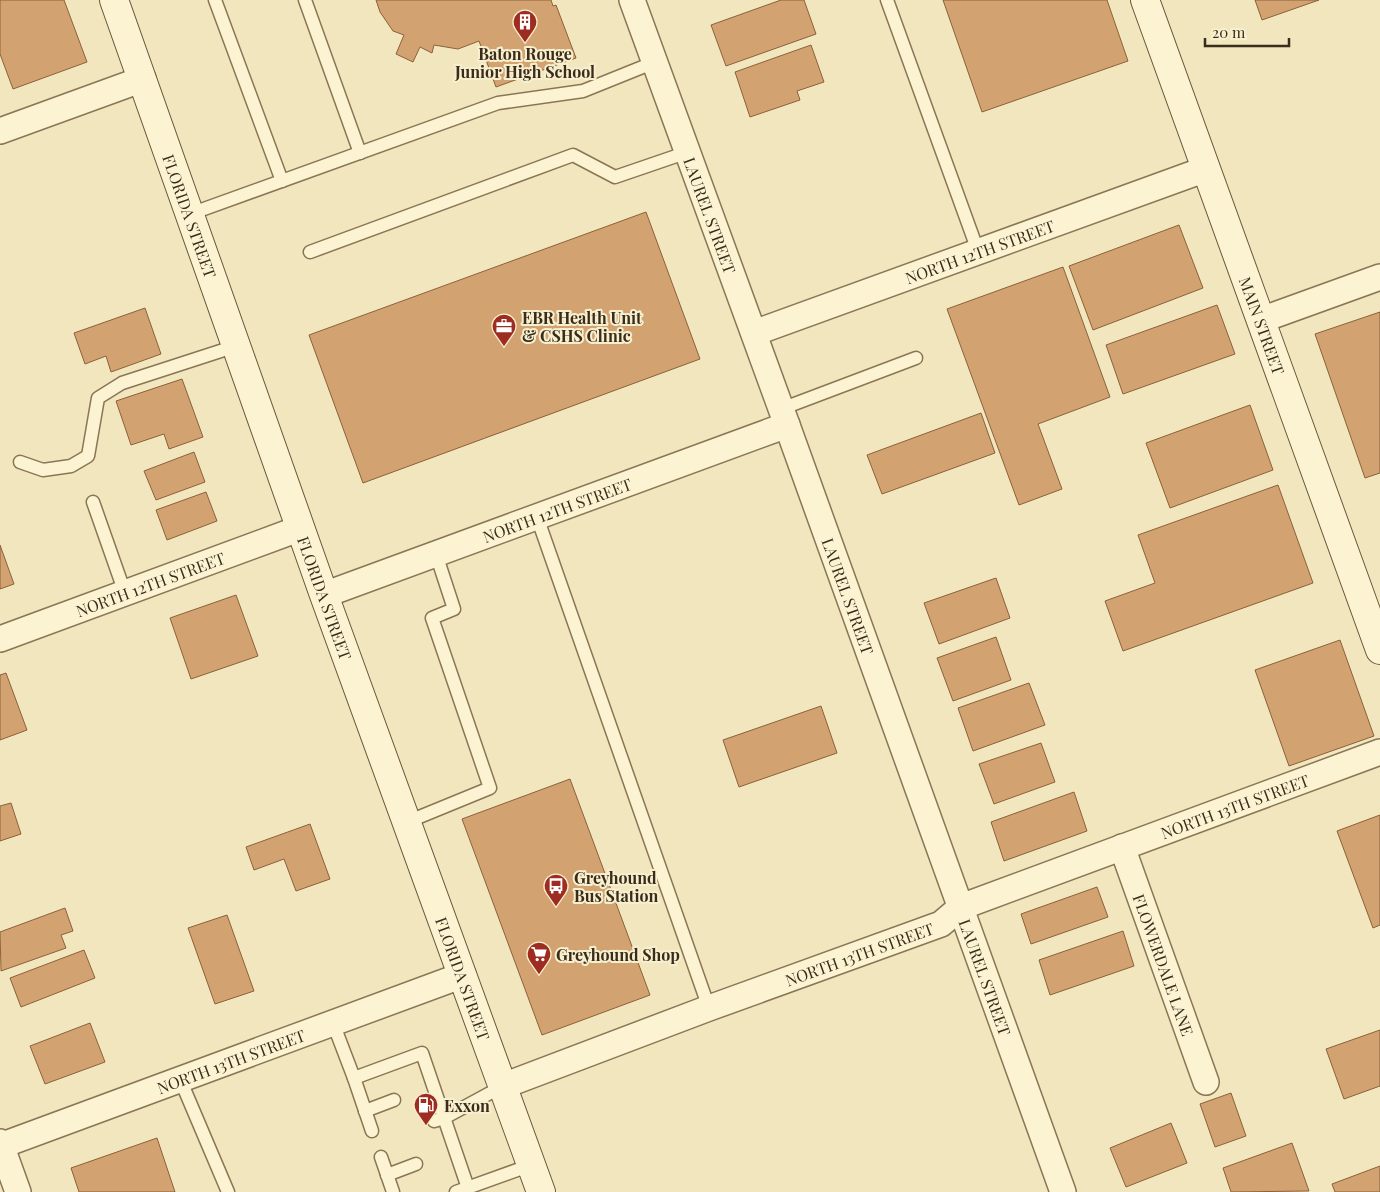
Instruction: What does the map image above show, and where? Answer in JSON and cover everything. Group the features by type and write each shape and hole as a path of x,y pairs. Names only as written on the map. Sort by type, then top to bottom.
{"main road":[{"name":"FLORIDA STREET","path":"114,0 324,595 541,1192"},
{"name":"MAIN STREET","path":"1145,0 1380,650"}],"street":[{"name":"LAUREL STREET","path":"632,0 1063,1192"},
{"path":"0,131 143,79"},
{"name":"NORTH 12TH STREET","path":"754,333 1206,169"},
{"path":"1260,320 1380,276"},
{"name":"NORTH 12TH STREET","path":"324,595 537,517 784,417"},
{"name":"NORTH 12TH STREET","path":"0,639 301,528"},
{"name":"NORTH 13TH STREET","path":"502,1086 708,1008 941,924 961,908 1380,752"},
{"name":"FLOWERDALE LANE","path":"1122,847 1206,1082"},
{"name":"NORTH 13TH STREET","path":"0,1145 463,975"},
{"path":"0,1145 18,1192"}],"lane":[{"path":"215,0 282,181"},
{"path":"305,0 360,153"},
{"path":"887,0 978,252"},
{"path":"190,214 498,103 583,91 655,62"},
{"path":"310,252 572,155 615,177 688,152"},
{"path":"20,462 43,470 71,466 88,456 98,398 122,382 236,346"},
{"path":"784,417 916,358"},
{"path":"92,502 125,593"},
{"path":"537,517 708,1008"},
{"path":"407,822 490,788 432,618 454,609 436,554"},
{"path":"333,1023 372,1131"},
{"path":"354,1078 422,1054 429,1088 450,1152 468,1188"},
{"path":"180,1079 228,1192"},
{"path":"439,1119 502,1086"},
{"path":"365,1111 394,1100"},
{"path":"380,1157 393,1192"},
{"path":"387,1175 416,1164"},
{"path":"456,1192 531,1165"}],"building":[{"path":"0,0 64,0 87,62 13,89 0,54"},
{"name":"Baton Rouge Junior High School","path":"376,0 551,0 553,6 556,5 576,58 496,87 479,41 458,49 434,45 432,53 420,47 413,62 396,54 404,35 393,31 380,12"},
{"path":"781,0 804,0 816,34 726,66 711,25"},
{"path":"943,0 1107,0 1128,61 982,112"},
{"path":"1255,0 1319,0 1262,20"},
{"path":"811,45 824,82 797,91 800,100 750,117 735,72"},
{"name":"EBR Health Unit & CSHS Clinic","path":"646,212 700,359 363,483 309,335"},
{"path":"1179,225 1203,288 1093,330 1069,266"},
{"path":"1063,267 1110,397 1038,424 1062,489 1019,505 947,309"},
{"path":"1217,305 1235,354 1123,394 1106,345"},
{"path":"145,308 161,354 111,372 106,356 85,364 74,333"},
{"path":"1380,312 1380,473 1365,478 1315,334"},
{"path":"182,379 203,437 169,449 164,434 131,445 116,401"},
{"path":"1250,405 1273,470 1170,508 1146,443"},
{"path":"981,413 995,453 882,494 867,455"},
{"path":"194,452 205,482 156,500 144,471"},
{"path":"1278,485 1313,583 1123,651 1105,601 1155,583 1138,535"},
{"path":"206,492 217,521 167,540 156,510"},
{"path":"0,545 14,584 0,589"},
{"path":"996,578 1010,618 939,644 924,603"},
{"path":"236,595 258,656 191,679 170,618"},
{"path":"996,637 1011,680 953,701 937,658"},
{"path":"1340,640 1374,736 1289,766 1255,670"},
{"path":"6,673 27,730 0,740 0,675"},
{"path":"1029,683 1045,725 973,751 958,708"},
{"path":"821,706 837,753 739,787 723,740"},
{"path":"1041,743 1055,782 994,804 979,764"},
{"name":"Greyhound Bus Station","path":"570,779 650,995 542,1035 462,819"},
{"path":"1074,792 1087,831 1004,861 991,822"},
{"path":"11,803 21,834 0,841 0,806"},
{"path":"1380,815 1380,925 1373,928 1337,831"},
{"path":"310,824 330,879 296,891 284,859 254,870 246,847"},
{"path":"1097,887 1108,917 1031,944 1021,914"},
{"path":"65,908 73,931 61,935 66,948 1,971 0,932"},
{"path":"227,915 254,991 215,1004 188,928"},
{"path":"1123,931 1134,966 1050,995 1039,960"},
{"path":"84,950 95,978 21,1007 10,978"},
{"path":"90,1023 105,1062 45,1084 30,1046"},
{"path":"1380,1030 1380,1086 1344,1099 1326,1049"},
{"path":"1231,1093 1246,1136 1215,1147 1200,1104"},
{"path":"1171,1123 1187,1163 1126,1187 1110,1148"},
{"path":"157,1138 175,1192 79,1192 71,1168"},
{"path":"1292,1143 1309,1191 1231,1192 1223,1168"},
{"path":"1380,1166 1380,1192 1335,1192 1332,1184"}],"place":[{"name":"Baton Rouge Junior High School","path":"525,43"},
{"name":"EBR Health Unit & CSHS Clinic","path":"504,347"},
{"name":"Greyhound Bus Station","path":"556,907"},
{"name":"Greyhound Shop","path":"539,975"},
{"name":"Exxon","path":"426,1126"}]}
